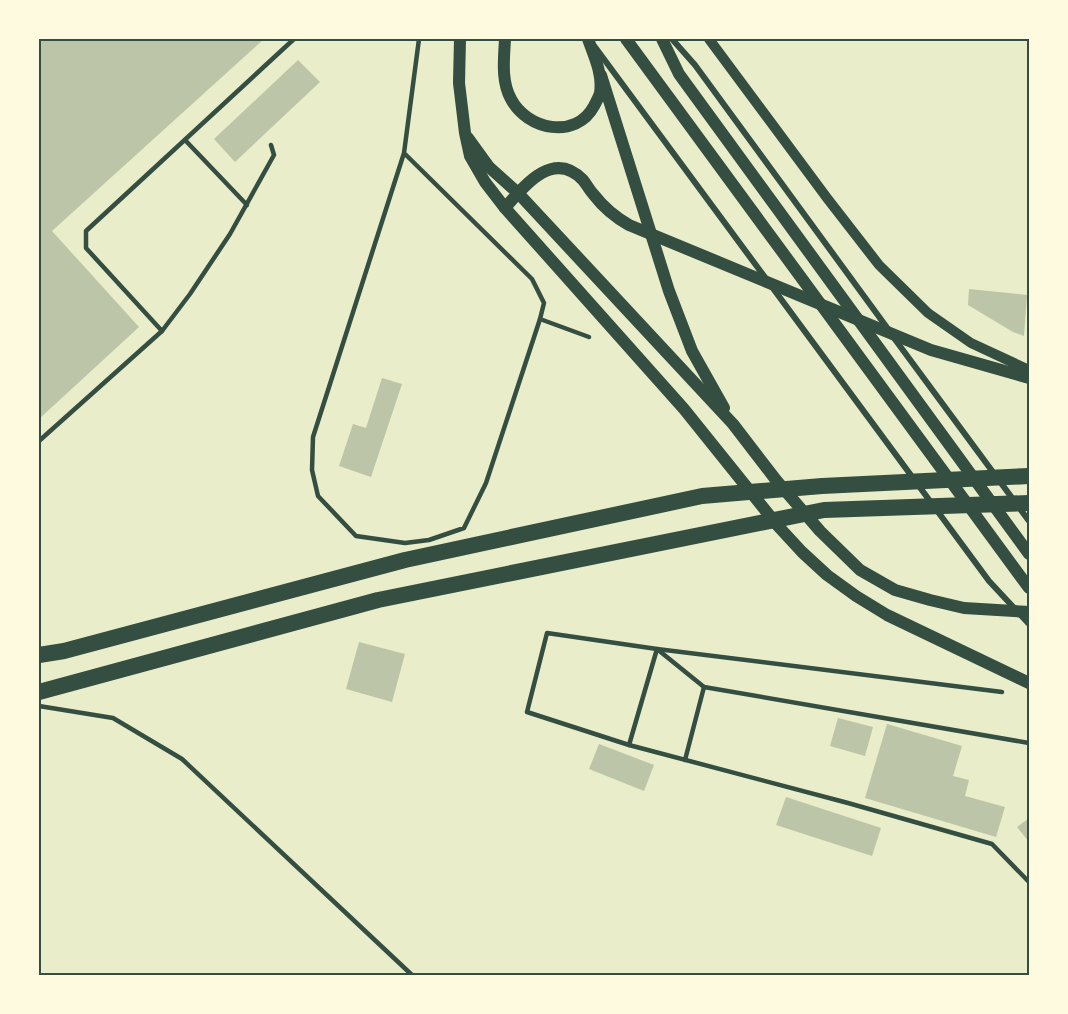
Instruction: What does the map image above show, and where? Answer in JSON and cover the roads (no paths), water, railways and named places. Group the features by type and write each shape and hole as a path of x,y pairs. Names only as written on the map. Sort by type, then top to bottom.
{"highway":[{"path":"39,655 64,651 405,560 702,496 822,486 1029,476"},
{"path":"39,692 378,600 824,510 1029,503"}],"main road":[{"path":"460,39 459,83 465,133 470,156 485,182 505,208 684,409 778,526 827,575 856,596 887,615 1029,683"},
{"path":"505,39 503,65 506,87 511,100 521,113 534,122 550,127 576,124 590,114 600,95 601,75"},
{"path":"589,39 669,291 692,351 733,424"},
{"path":"626,39 1029,588"},
{"path":"662,39 679,74 1029,554"},
{"path":"465,133 489,167 518,194 733,424 776,480 820,531 860,570 895,590 930,600 964,608 1029,612"},
{"path":"505,208 535,176 553,168 570,171 583,180 606,209 629,225 931,351 1029,378"}],"street":[{"path":"589,39 989,581 1029,624"},
{"path":"672,39 695,65 1029,521"},
{"path":"709,39 879,265 928,314 971,343 1029,370"}],"lane":[{"path":"162,331 86,248 86,231 294,39"},
{"path":"404,153 532,279 544,303 486,483 464,528 429,540 405,543 356,536 318,496 312,470 313,437 404,153 419,39"},
{"path":"184,140 247,205"},
{"path":"39,441 162,331 225,243 274,155 271,144"},
{"path":"540,319 589,337"},
{"path":"1002,692 547,633 527,712 629,745 992,844 1029,882"},
{"path":"657,649 704,687 1029,743"},
{"path":"629,745 657,649"},
{"path":"685,760 704,687"},
{"path":"39,706 113,718 182,759 412,975"}]}
